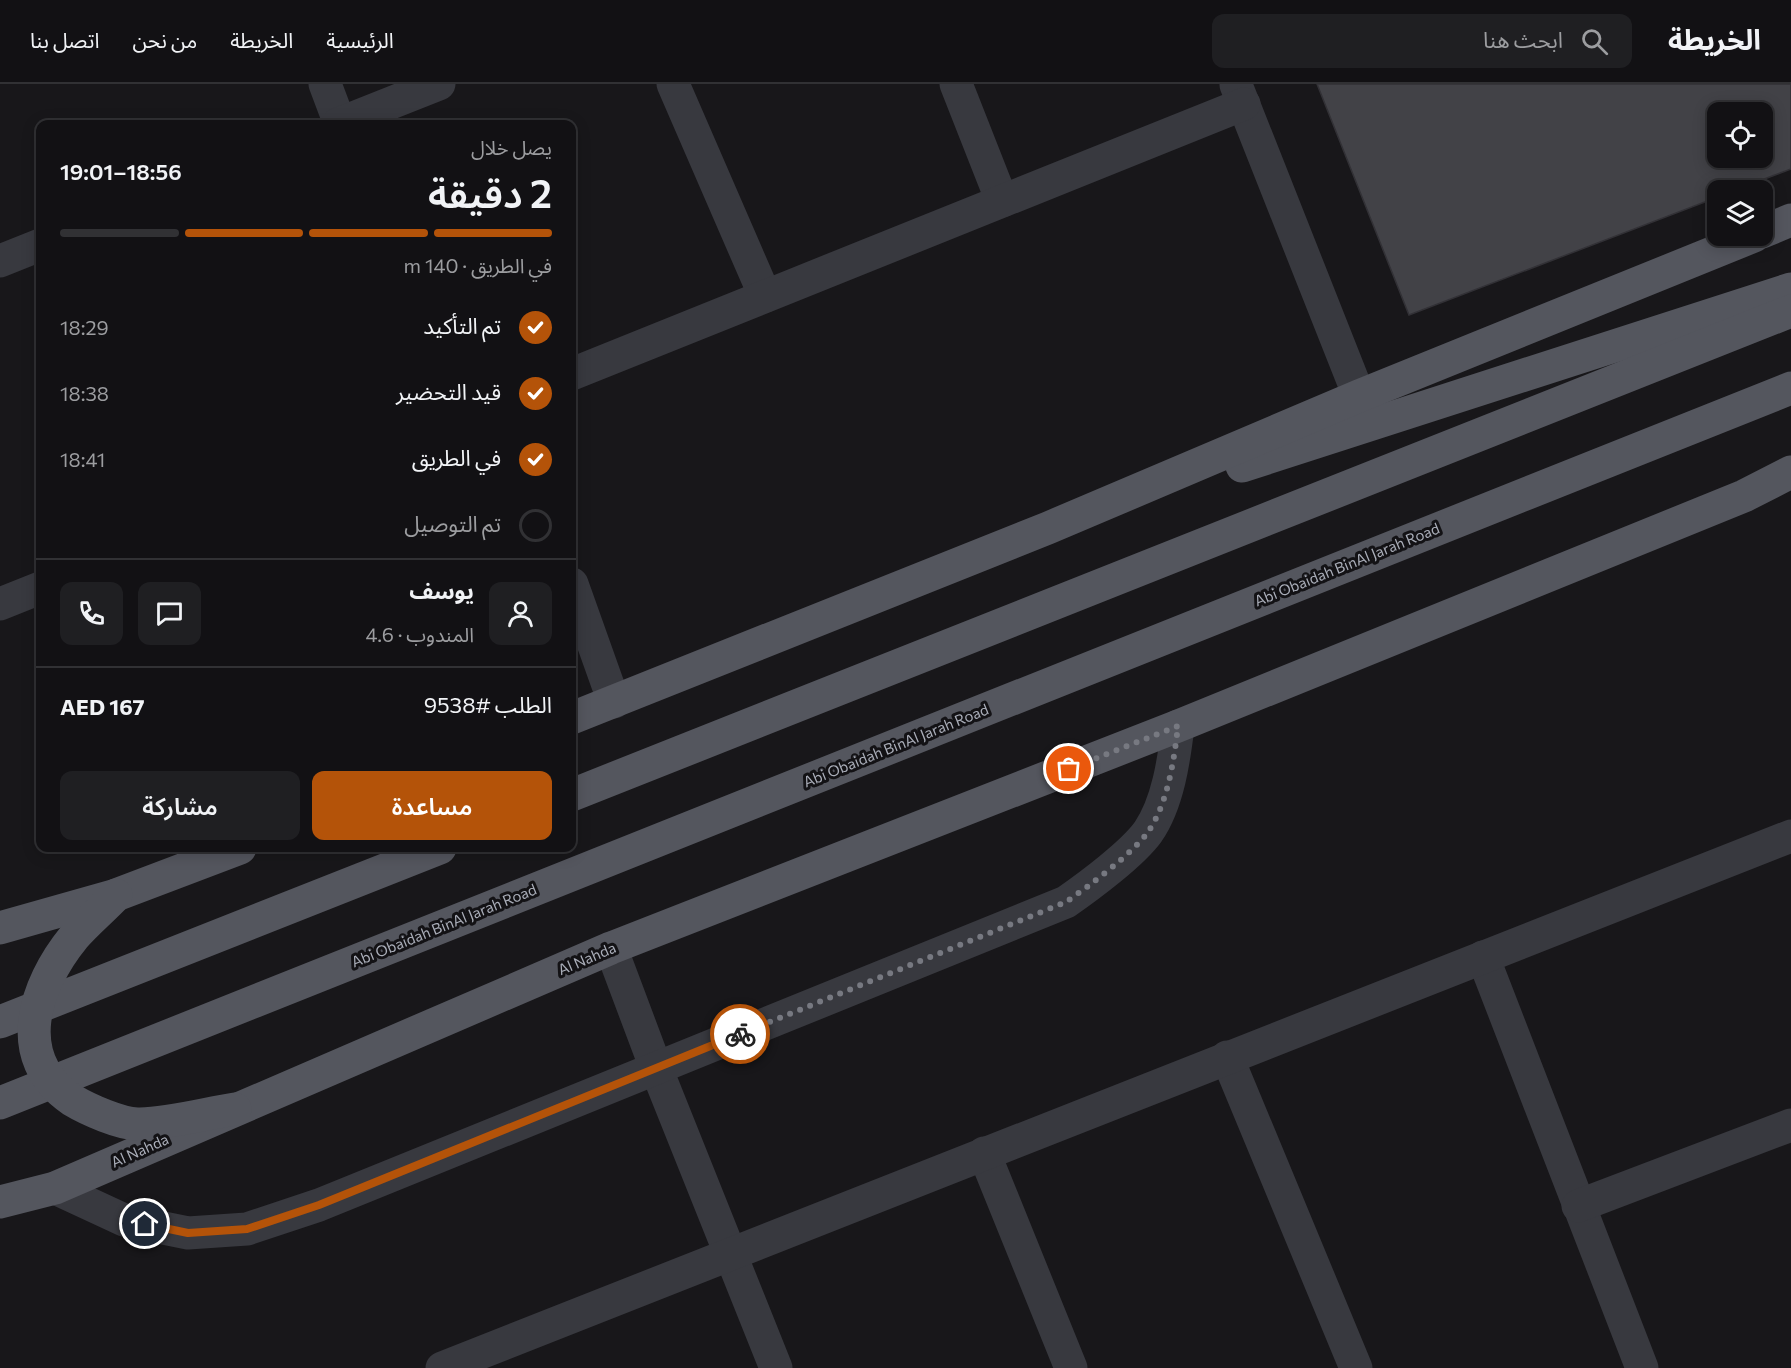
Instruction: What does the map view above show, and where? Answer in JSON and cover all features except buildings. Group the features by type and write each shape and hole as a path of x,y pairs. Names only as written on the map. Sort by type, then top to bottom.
{"main road":[{"path":"1773,227 1791,220"},
{"path":"576,716 1048,528 1359,396 1729,246"},
{"path":"1048,528 1791,289"},
{"path":"576,793 1791,311"},
{"name":"Abi Obaidah BinAl Jarah Road","path":"0,1103 1791,388"},
{"path":"1744,496 1791,472"},
{"path":"1744,496 1791,481"},
{"name":"Al Nahda","path":"0,1202 56,1188 611,948 1178,726 1744,496"},
{"path":"0,928 116,895 229,852"},
{"path":"0,1022 430,852"},
{"path":"116,895 74,938 46,982 33,1017 35,1053 54,1088 86,1109 138,1124 235,1109"}],"street":[{"path":"325,84 338,120"},
{"path":"673,84 765,296"},
{"path":"956,84 1002,201"},
{"path":"361,120 394,114 432,85"},
{"path":"576,372 1002,201 1240,94 1359,396"},
{"path":"0,261 36,247"},
{"path":"0,602 36,589"},
{"path":"576,595 614,702"},
{"path":"56,1188 124,1220 188,1233 247,1229 319,1205 1066,902 1097,880 1148,832 1172,778 1178,726"},
{"path":"463,1364 729,1253 1791,836"},
{"path":"611,948 656,1068 776,1368"},
{"path":"1483,957 1642,1368"},
{"path":"1227,1057 1356,1368"},
{"path":"1578,1206 1791,1125"},
{"path":"984,1153 1071,1368"}],"way so far":[{"path":"740,1034 1066,902 1082,891 1148,832 1172,778 1178,726 1069,769"}],"route":[{"path":"145,1224 188,1233 247,1229 319,1205 740,1034"}]}
